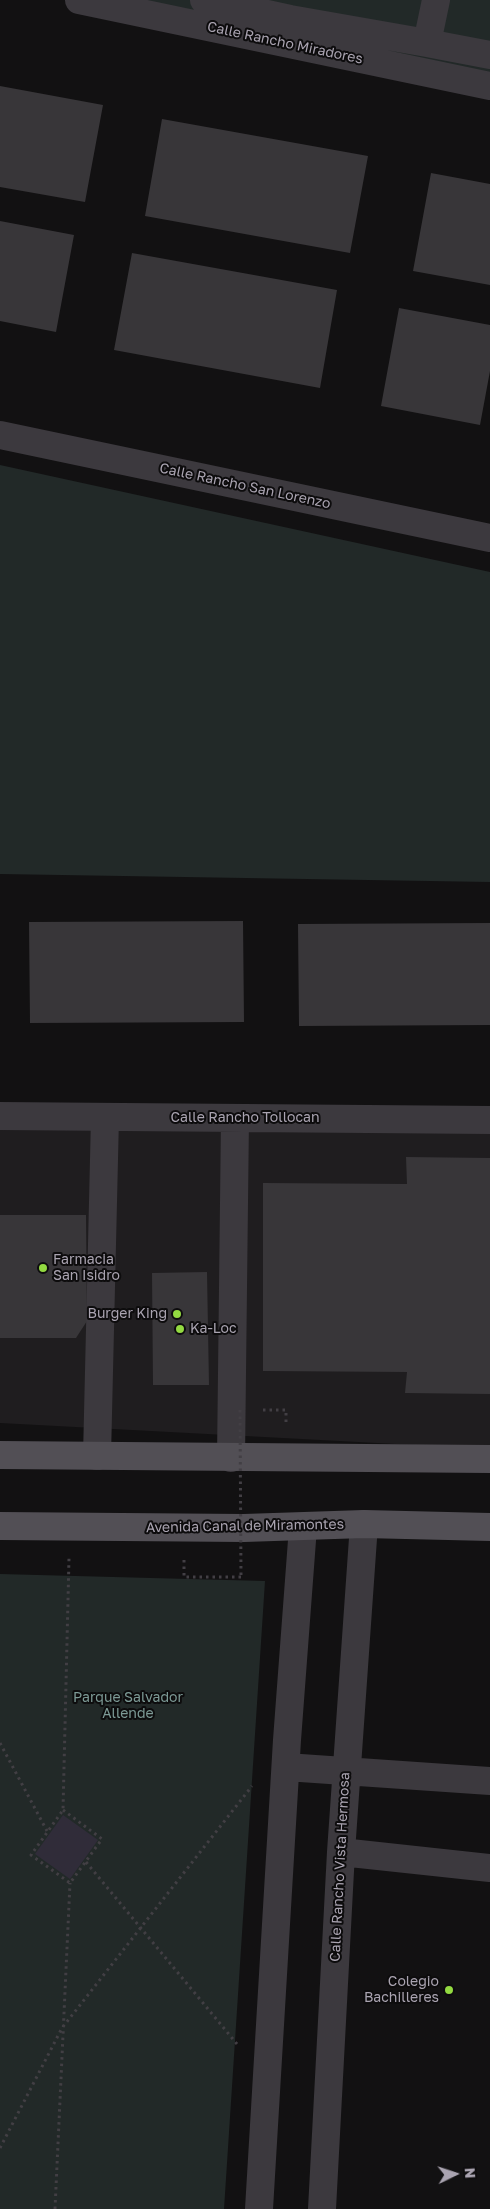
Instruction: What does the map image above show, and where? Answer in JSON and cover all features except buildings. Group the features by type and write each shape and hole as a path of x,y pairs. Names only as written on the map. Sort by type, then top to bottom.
{"main road":[{"path":"0,1455 490,1459"},
{"name":"Avenida Canal de Miramontes","path":"0,1526 201,1528 364,1524 490,1527"}],"street":[{"name":"Calle Rancho Miradores","path":"79,0 490,86"},
{"path":"204,0 490,55"},
{"path":"427,43 436,0"},
{"name":"Calle Rancho San Lorenzo","path":"0,435 490,538"},
{"name":"Calle Rancho Tollocan","path":"0,1116 490,1120"},
{"path":"96,1456 105,1117"},
{"path":"231,1458 235,1118"},
{"name":"Calle Rancho Vista Hermosa","path":"322,2209 341,1852 364,1524"},
{"path":"259,2209 303,1526"},
{"path":"286,1767 490,1781"},
{"path":"341,1852 490,1868"}],"path":[{"path":"184,1577 241,1577 240,1410"},
{"path":"70,1526 62,1810 30,1855 70,1883"},
{"path":"0,1742 47,1831"},
{"path":"0,2148 62,2028 257,1779"},
{"path":"55,2209 70,1883 102,1839 62,1810"},
{"path":"86,1862 268,2081"}],"shaded area":[{"path":"0,1109 490,1125 490,1449 0,1423"},
{"path":"63,1815 98,1840 70,1879 35,1854"}],"green space":[{"path":"121,0 490,0 490,77"},
{"path":"0,465 490,572 490,882 0,874"},
{"name":"Parque Salvador Allende","path":"0,1574 265,1581 224,2209 0,2209"}],"place":[{"name":"Farmacia San Isidro","path":"43,1268"},
{"name":"Burger King","path":"177,1314"},
{"name":"Ka-Loc","path":"180,1329"},
{"name":"Colegio Bachilleres","path":"449,1990"}]}
